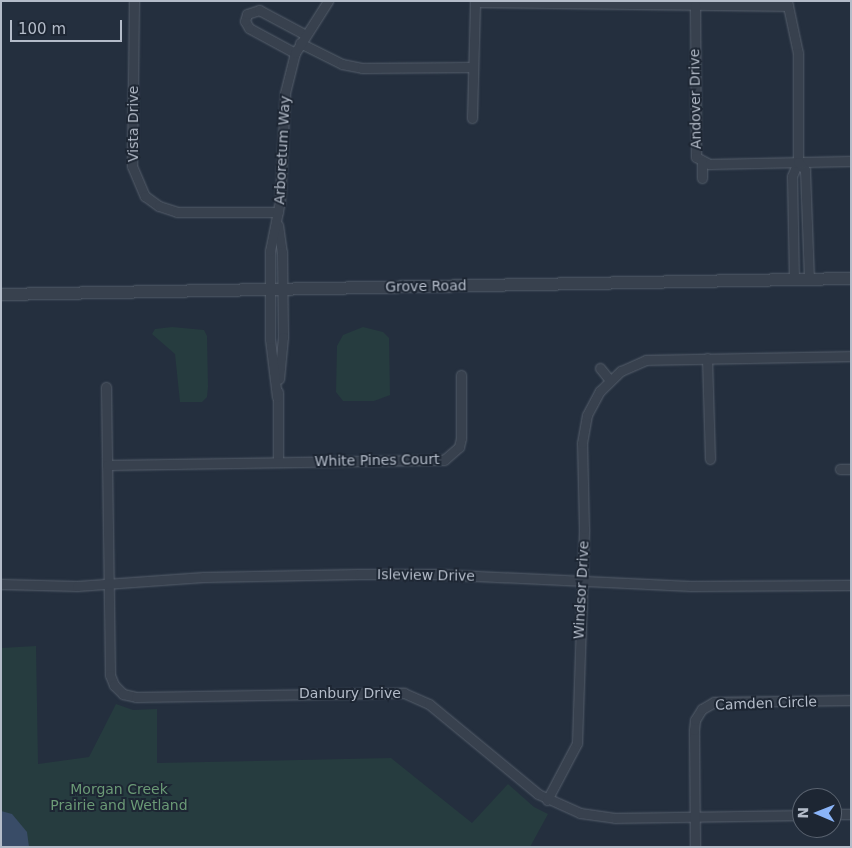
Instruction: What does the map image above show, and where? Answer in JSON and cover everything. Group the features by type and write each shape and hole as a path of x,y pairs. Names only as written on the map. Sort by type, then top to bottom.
{"street":[{"name":"Vista Drive","path":"134,1 132,166 145,196 159,206 177,212 278,216"},
{"name":"Arboretum Way","path":"278,462 277,397 283,337 276,290 282,252 278,216 285,93 295,53 304,34 328,1"},
{"path":"472,118 475,2 695,5 787,4 798,53 798,162 792,176 794,279"},
{"name":"Andover Drive","path":"695,5 694,151 702,162 851,161"},
{"path":"295,53 249,28 246,21 248,14 259,10 304,34"},
{"path":"300,43 342,64 362,68 473,66"},
{"path":"702,162 702,178"},
{"path":"798,162 805,170 809,279"},
{"name":"Grove Road","path":"1,294 851,278"},
{"name":"Windsor Drive","path":"547,800 577,743 582,582 583,429 593,402 609,379 646,360 851,356"},
{"path":"707,358 710,459"},
{"path":"600,368 609,379"},
{"name":"White Pines Court","path":"278,462 444,460 459,447 462,438 461,375"},
{"name":"Danbury Drive","path":"106,387 110,675 114,686 123,694 136,697 404,693 430,704 547,800 574,811 604,817 792,815"},
{"path":"107,465 278,462"},
{"path":"840,469 851,469"},
{"name":"Isleview Drive","path":"1,584 108,585 204,577 309,574 434,574 691,586 851,585"},
{"name":"Camden Circle","path":"695,847 694,730 695,720 702,709 714,702 851,700"}],"green space":[{"path":"172,327 204,330 207,336 208,387 207,397 202,402 180,402 175,354 152,334 155,329"},
{"path":"363,327 383,332 389,338 390,395 374,401 343,401 336,392 337,346 343,335"},
{"name":"Morgan Creek Prairie and Wetland","path":"36,646 38,764 89,757 116,704 133,710 157,709 157,763 391,758 472,823 508,784 534,807 548,814 530,847 1,847 1,648"}],"water":[{"path":"1,811 12,814 27,832 29,847 1,847"}]}
